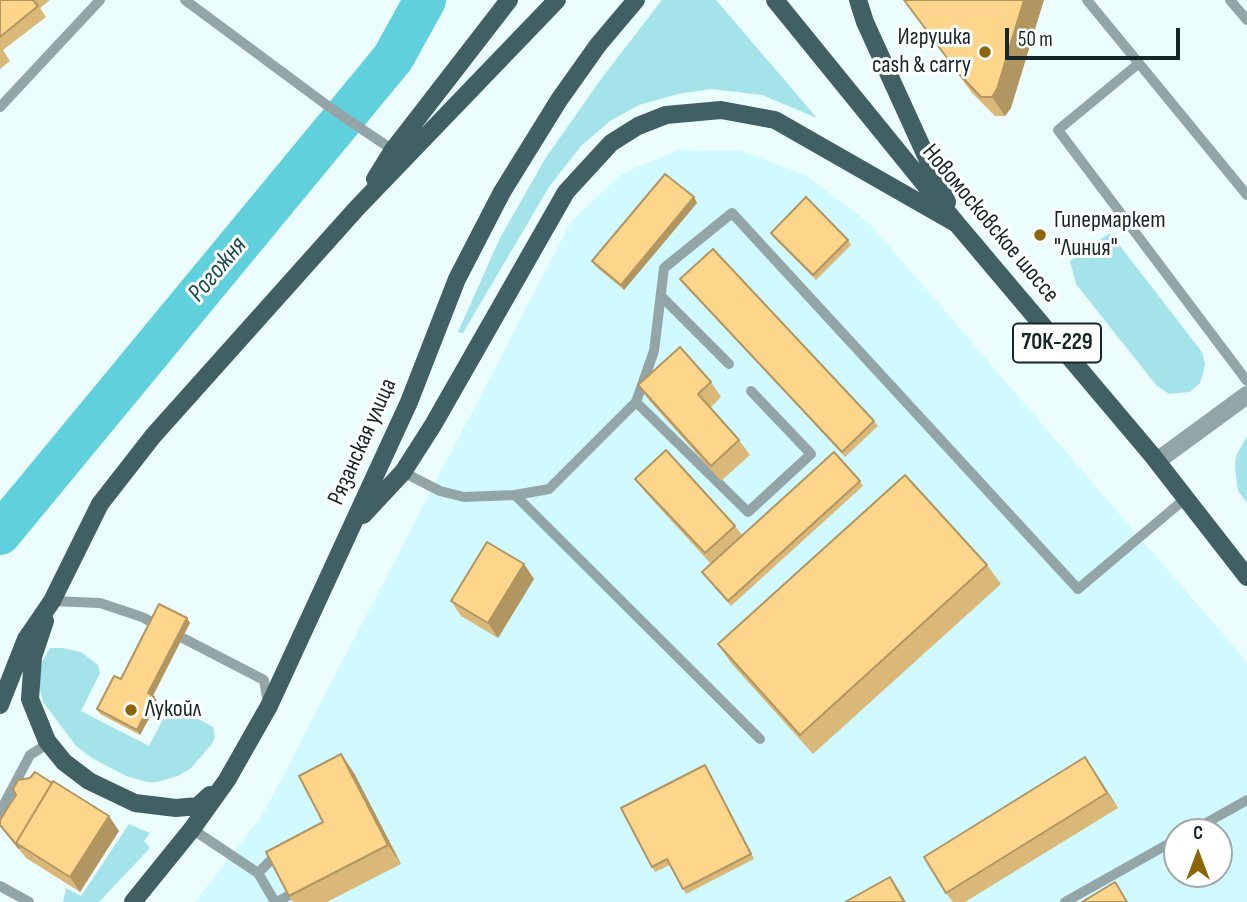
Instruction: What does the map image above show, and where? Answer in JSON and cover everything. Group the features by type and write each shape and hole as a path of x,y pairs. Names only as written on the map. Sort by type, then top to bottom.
{"main road":[{"path":"357,208 393,150 509,0"},
{"path":"227,780 198,806 176,808 135,803 89,781 64,762 49,743 30,699 33,657 52,601 100,503 153,436 357,208 557,0"},
{"name":"Рязанская улица","path":"132,902 192,830 227,780 269,706 409,402 457,279 502,192 574,78 636,0"},
{"name":"Новомосковское шоссе","path":"775,0 957,224 1157,461 1247,577"},
{"path":"858,0 865,22 957,224"},
{"path":"353,525 403,472 433,425 566,192 611,143 638,126 666,115 721,110 775,120 957,224"},
{"path":"0,705 26,639 52,601"}],"street":[{"path":"1157,461 1247,394"}],"lane":[{"path":"0,107 100,0"},
{"path":"185,0 355,126 393,150"},
{"path":"1087,0 1247,194"},
{"path":"1230,0 1247,20"},
{"path":"1138,64 1058,130 1247,381"},
{"path":"403,472 440,491 464,496 515,495 549,489 636,402 654,352 664,268 732,213 1078,589 1186,498"},
{"path":"661,296 729,364"},
{"path":"636,402 748,513 811,454 751,391"},
{"path":"515,495 760,739"},
{"path":"52,601 100,603 142,617 264,680 269,706"},
{"path":"0,812 30,755 49,743"},
{"path":"1214,818 1247,800"},
{"path":"192,830 258,873 276,902 291,894"},
{"path":"1065,902 1163,847"},
{"path":"258,873 273,858"},
{"path":"0,886 29,902"}],"shaded area":[{"path":"662,0 716,0 817,118 762,95 711,89 678,94 639,105 610,121 581,146 549,187 463,333 458,332 500,238 545,159 601,79"},
{"path":"679,150 741,151 806,175 869,223 1247,662 1247,902 195,902 263,814 571,222 621,174"},
{"path":"1110,233 1202,352 1205,364 1203,374 1200,383 1190,392 1169,394 1156,385 1076,284 1070,261"},
{"path":"1247,436 1247,503 1238,491 1235,467 1236,456"},
{"path":"50,648 81,652 98,665 100,673 81,711 149,746 171,704 213,727 215,737 212,744 191,768 178,776 157,782 126,776 92,758 76,746 43,702 39,686 40,675 42,662"},
{"path":"129,824 150,833 144,841 150,848 99,902 63,902 66,888 81,896"}],"building":[{"path":"0,0 33,0 38,6 0,37"},
{"name":"Игрушка cash & carry","path":"904,0 1024,0 997,89 992,97 981,97 959,74"},
{"path":"665,174 694,197 621,285 592,261"},
{"path":"806,197 848,240 813,275 771,233"},
{"path":"713,249 874,421 842,452 680,279"},
{"path":"680,347 711,382 698,394 739,440 711,466 638,385"},
{"path":"666,450 735,526 705,553 635,479"},
{"path":"834,452 860,481 728,601 702,572"},
{"path":"905,475 987,565 800,735 718,644"},
{"path":"487,542 524,564 488,623 451,601"},
{"path":"159,604 187,618 148,693 154,697 137,730 97,709 114,676 121,679"},
{"path":"341,754 388,845 289,896 266,852 323,822 299,776"},
{"path":"1085,757 1107,793 946,893 924,857"},
{"path":"705,765 751,854 683,889 667,859 652,867 621,808"},
{"path":"35,772 52,783 16,843 19,848 0,825 0,820 16,795 13,789 18,780 30,778"},
{"path":"53,781 109,816 70,877 16,843"},
{"path":"890,877 904,902 845,902"},
{"path":"1115,882 1127,902 1082,902"}],"waterway":[{"name":"Рогожня","path":"0,534 393,58 425,0"}],"place":[{"name":"Игрушка cash & carry","path":"985,52"},
{"name":"Гипермаркет \"Линия\"","path":"1040,235"},
{"name":"Лукойл","path":"131,710"}]}
